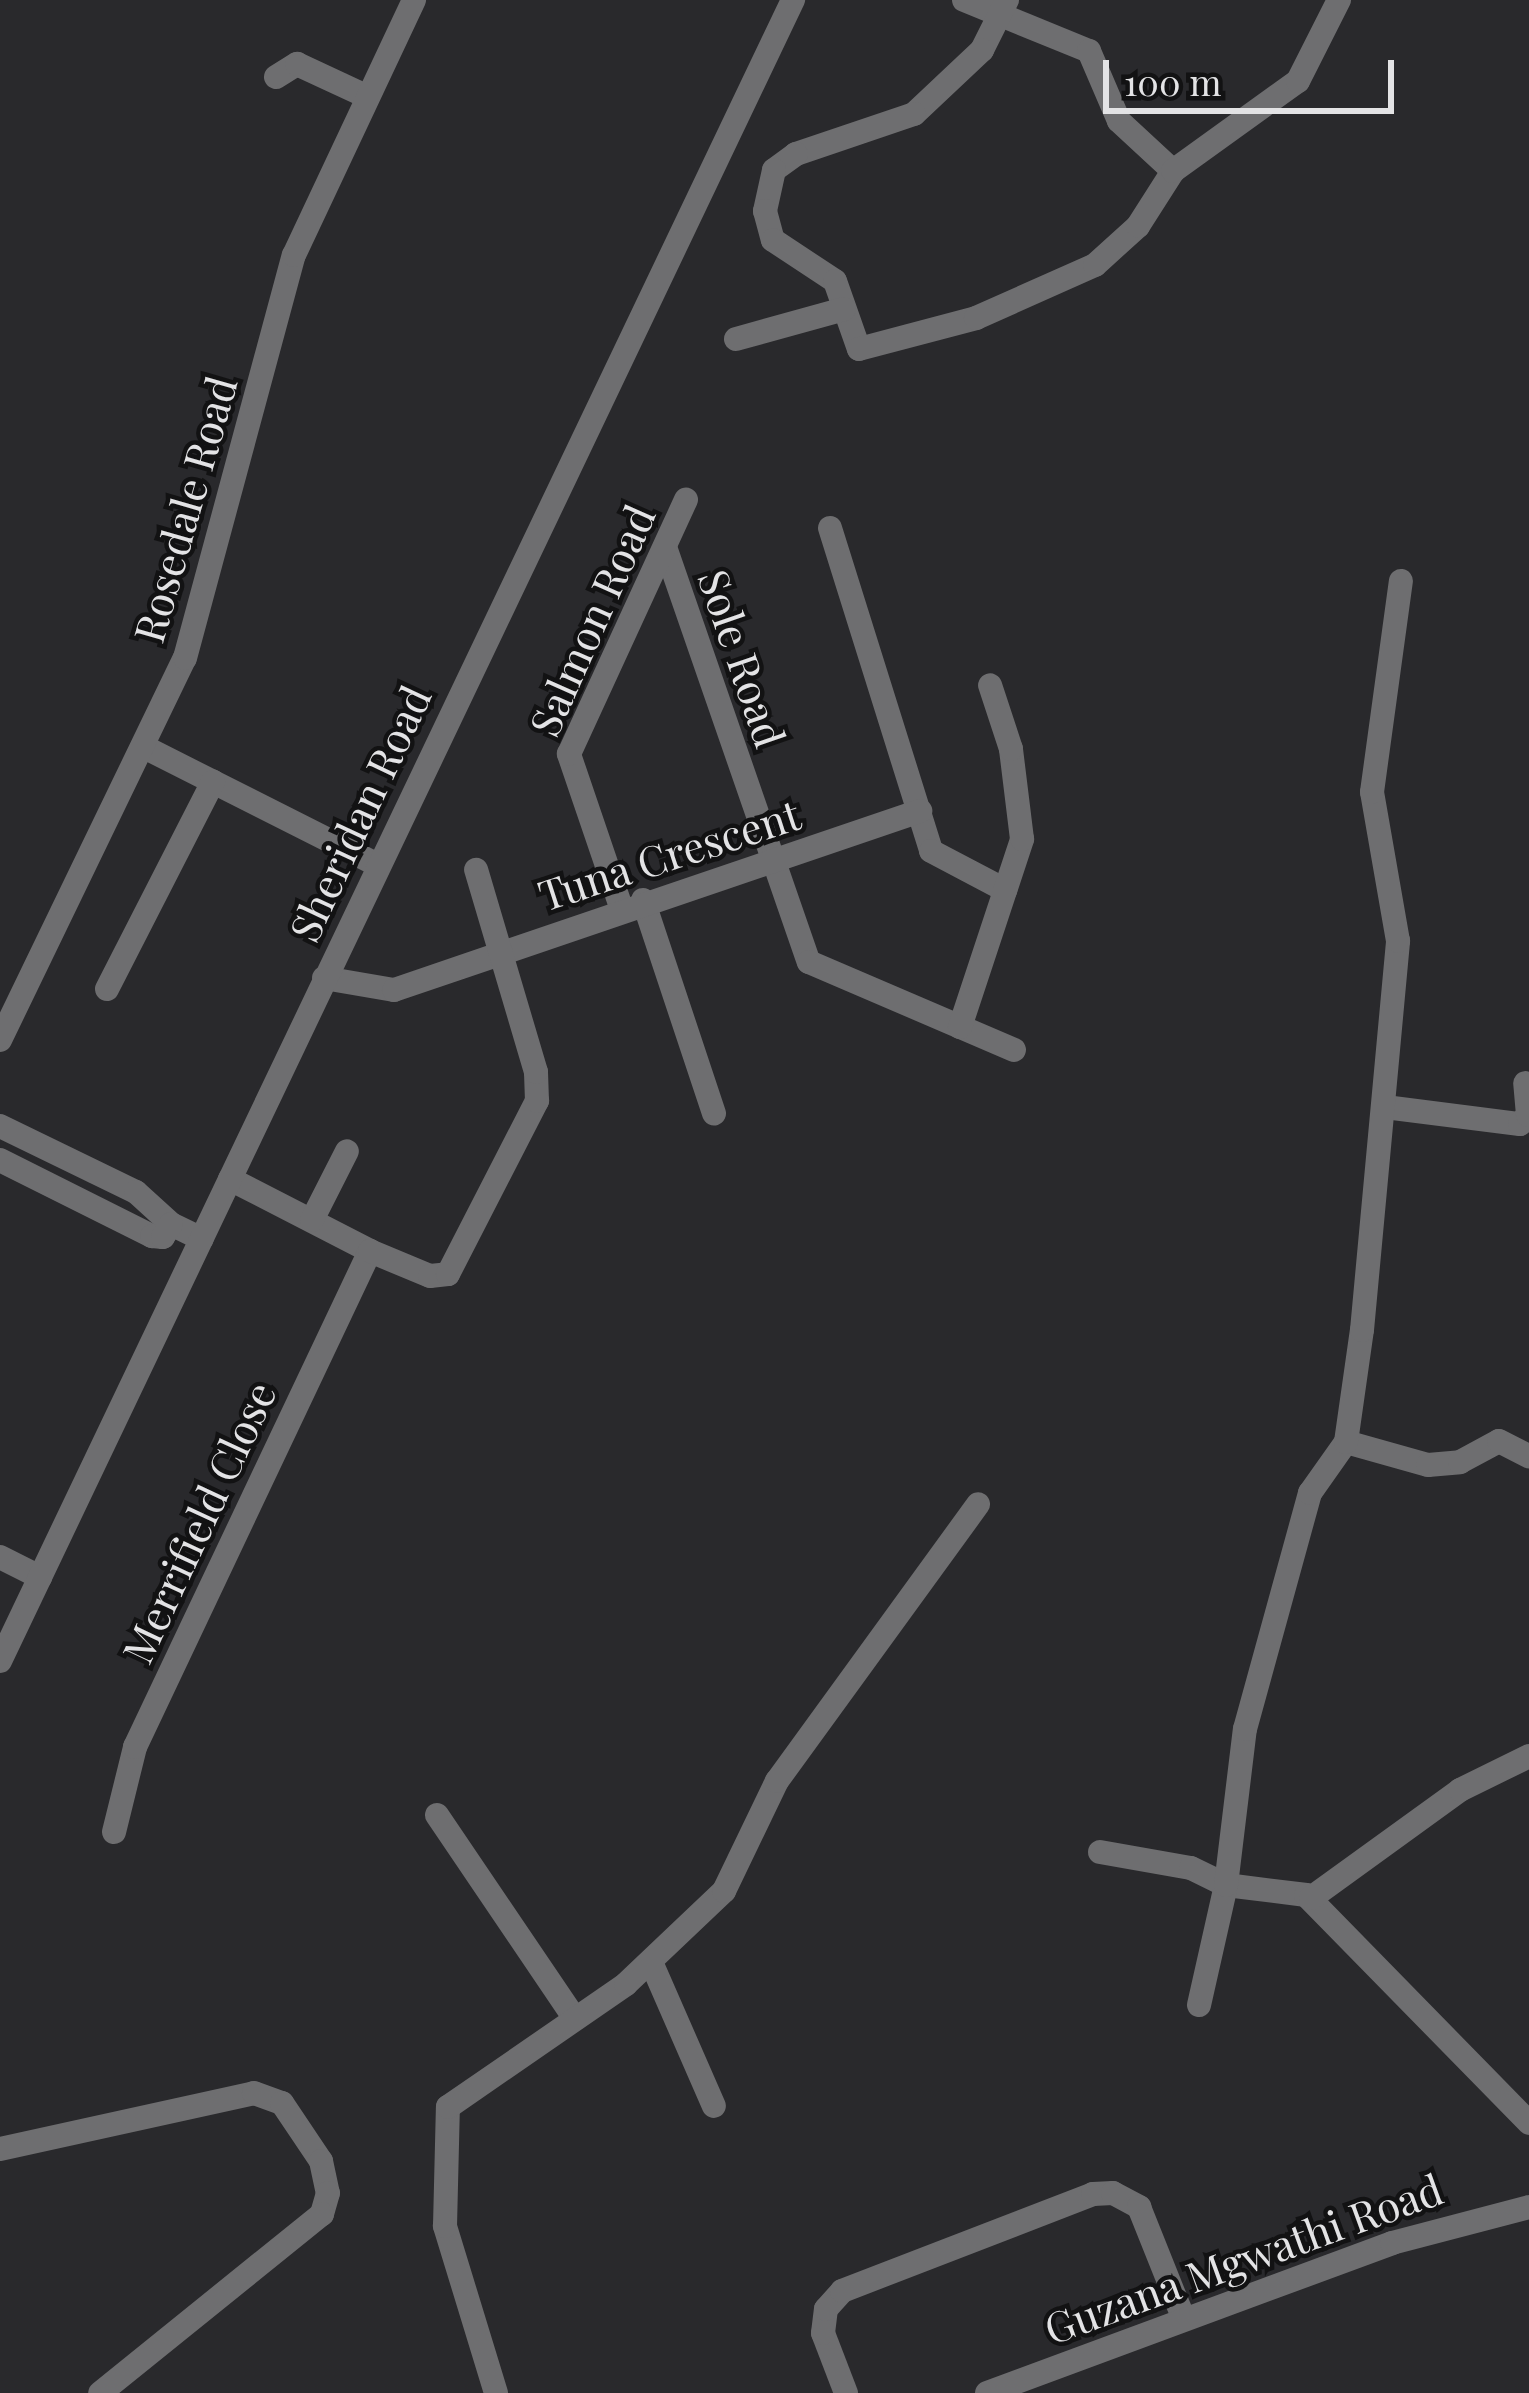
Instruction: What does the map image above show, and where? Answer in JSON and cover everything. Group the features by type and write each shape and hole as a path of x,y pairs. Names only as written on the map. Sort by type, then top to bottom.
{"street":[{"name":"Rosedale Road","path":"3,1036 146,748 203,610 294,255 414,0"},
{"name":"Sheridan Road","path":"0,1660 376,864 793,0"},
{"path":"964,0 1005,8 1089,51 1119,121 1173,171"},
{"path":"1005,8 982,50 914,114 796,154 774,170 765,211 773,240 835,281 851,341 865,351 976,318 1094,265 1138,226 1173,171 1298,81 1339,0"},
{"path":"276,77 297,64 368,97"},
{"path":"736,339 844,308"},
{"name":"Salmon Road","path":"686,500 569,754 713,1113"},
{"path":"830,528 938,858 1005,890"},
{"name":"Sole Road","path":"665,547 808,962 1014,1050"},
{"path":"1199,2005 1226,1885 1245,1729 1310,1493 1346,1442 1385,1107 1398,941 1372,792 1400,581"},
{"path":"960,1028 1022,839 1021,814 990,685"},
{"path":"146,748 376,864"},
{"path":"107,988 213,782"},
{"name":"Tuna Crescent","path":"324,978 394,990 632,903 920,811"},
{"path":"230,1180 370,1251 430,1276 448,1274 518,1146 539,1086 476,870"},
{"path":"1385,1107 1520,1124 1528,1115 1526,1083"},
{"path":"0,1126 136,1192 170,1225 202,1239"},
{"path":"312,1220 346,1151"},
{"path":"0,1160 152,1236 163,1237 170,1225"},
{"name":"Merrifield Close","path":"114,1832 135,1747 370,1251"},
{"path":"1346,1442 1428,1465 1460,1462 1499,1442 1529,1456"},
{"path":"496,2393 445,2227 444,2118 460,2093 575,2019 651,1962 738,1872 777,1781 978,1504"},
{"path":"0,1557 40,1577"},
{"path":"1311,1898 1460,1790 1529,1756"},
{"path":"437,1815 575,2019"},
{"path":"1100,1852 1191,1868 1226,1885 1288,1887 1311,1898 1529,2123"},
{"path":"651,1962 713,2106"},
{"path":"0,2149 254,2093 282,2103 321,2161 328,2193 322,2214 100,2393"},
{"path":"847,2393 823,2333 826,2309 842,2291 1093,2194 1113,2193 1139,2207 1183,2317"},
{"name":"Guzana Mgwathi Road","path":"987,2393 1183,2317 1474,2216 1529,2206"}]}
